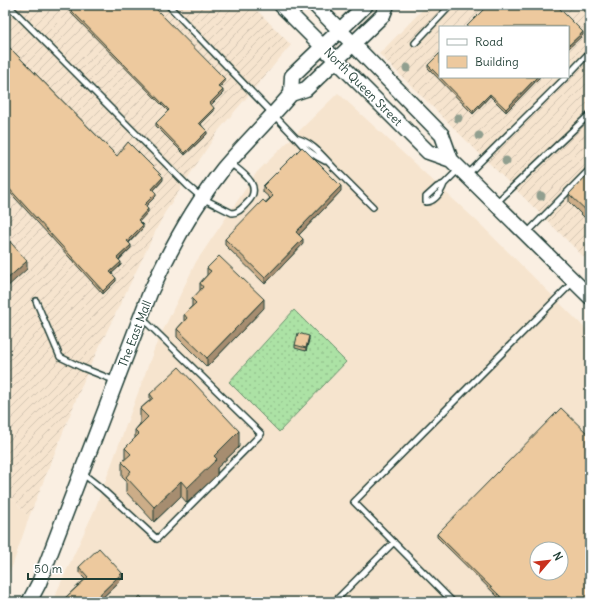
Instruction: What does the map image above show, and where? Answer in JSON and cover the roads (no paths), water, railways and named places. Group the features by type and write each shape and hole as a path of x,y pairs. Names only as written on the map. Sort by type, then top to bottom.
{"main road":[{"name":"North Queen Street","path":"281,5 428,152 459,168 590,297"},
{"name":"North Queen Street","path":"315,5 442,135 459,168"},
{"path":"290,94 292,76 366,5"},
{"name":"The East Mall","path":"29,602 39,583 141,318 168,255 188,218 229,162 290,94 306,89 383,15 387,5"}],"lane":[{"path":"8,5 187,185 202,198 232,213 239,211 252,197 253,186 249,179 229,162"},
{"path":"168,5 301,144 317,157 328,163 373,207"},
{"path":"415,43 451,5"},
{"path":"587,5 590,8"},
{"path":"569,74 586,56 590,60"},
{"path":"444,184 459,168 565,78"},
{"path":"496,204 590,114"},
{"path":"526,234 590,169"},
{"path":"453,602 354,502 574,281"},
{"path":"36,301 60,357 116,382"},
{"path":"81,473 101,488 157,539 261,434 141,318"},
{"path":"334,602 394,542"}]}
